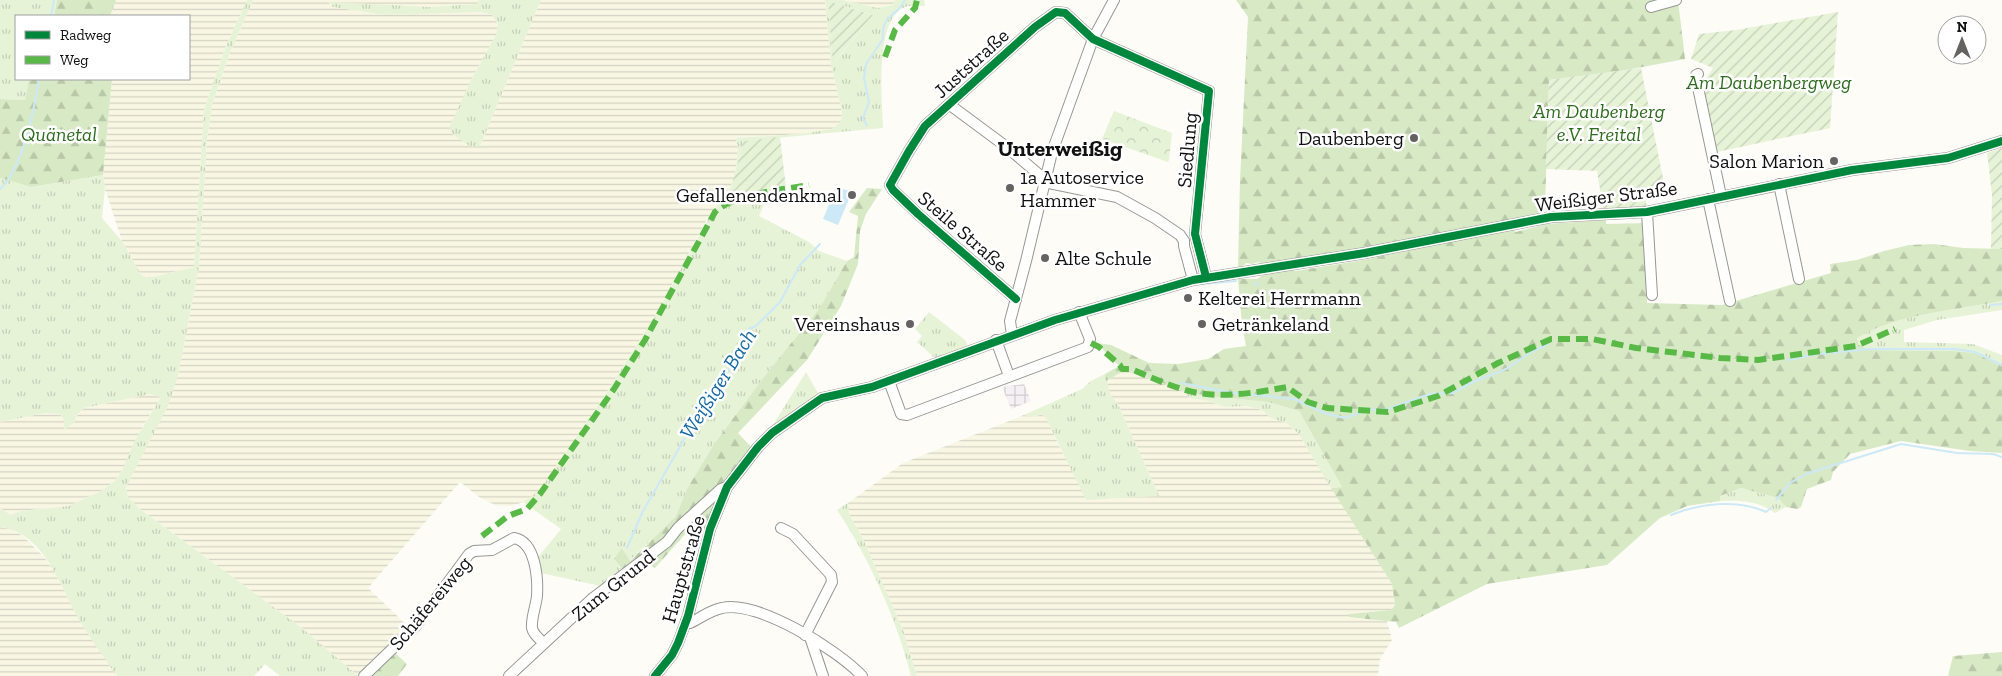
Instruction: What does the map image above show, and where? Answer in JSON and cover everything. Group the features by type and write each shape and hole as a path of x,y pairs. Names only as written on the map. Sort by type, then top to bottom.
{"street":[{"path":"1012,335 1010,321 1052,152 1093,38 1114,0"},
{"path":"1651,7 1676,0"},
{"name":"Juststraße","path":"890,185 918,134 925,126 1035,27 1056,12 1065,13 1093,38"},
{"name":"Siedlung","path":"1093,38 1209,91 1196,239 1206,277"},
{"path":"1698,74 1696,75 1721,196"},
{"path":"950,105 1008,148 1049,182 1107,194 1126,201 1180,235 1184,241 1192,280"},
{"name":"Weißiger Straße","path":"1241,272 1365,253 1551,217 1647,212 1860,168 1948,158 2002,141"},
{"path":"1779,184 1799,279"},
{"name":"Steile Straße","path":"890,185 918,214 1016,299"},
{"name":"Weißiger Straße","path":"1708,199 1730,301"},
{"name":"Weißiger Straße","path":"1647,212 1652,295"},
{"path":"1184,241 1196,239"},
{"name":"Hauptstraße","path":"655,676 672,656 686,621 710,528 727,486 758,447 772,433 822,398 872,387 996,340 1079,312 1192,280 1241,272"},
{"path":"889,381 901,414 905,415 1088,347 1090,339 1079,312"},
{"path":"996,340 1008,376"},
{"name":"Zum Grund","path":"509,676 593,598 667,542 678,528 721,488 727,486"},
{"path":"781,528 793,534 831,575 832,582 807,636 823,676"},
{"name":"Schäfereiweg","path":"364,676 415,627 469,554 474,551 492,550 514,538 527,547 534,561 537,596 532,628 544,644"},
{"path":"686,621 693,622 722,608 738,608 773,617 852,665 862,676"}],"shaded area":[{"path":"116,0 247,0 226,46 204,110 194,267 149,278 141,275 122,241 105,189 103,175 112,80 190,80 190,15 110,15"},
{"path":"253,0 479,0 478,4 429,7 329,3 333,7 385,15 481,12 492,15 498,24 496,35 470,82 480,146 541,0 825,0 831,64 842,112 841,122 832,129 800,134 736,138 738,148 732,184 707,219 657,313 603,398 539,491 523,502 512,506 497,506 479,497 460,482 368,588 409,627 358,676 302,628 140,509 128,497 126,487 178,376 199,267 207,140 212,105 229,55"},
{"path":"842,0 895,0 893,5 878,8"},
{"path":"1131,371 1183,391 1189,398 1209,401 1224,407 1246,406 1262,410 1271,418 1286,423 1298,433 1392,584 1395,605 1391,610 1349,614 1349,617 1387,621 1392,640 1380,659 1378,676 917,676 903,630 864,541 849,514 848,503 903,463 1024,415 1036,417 1041,414 1046,418 1063,454 1159,496 1118,404 1111,396 1106,381 1120,373"},
{"path":"1024,384 1031,401 1011,409 1002,387"},
{"path":"150,394 161,397 143,426 116,480 101,491 69,506 20,511 11,515 0,508 0,422 45,413 60,414 64,420 64,430 84,408"},
{"path":"0,527 12,529 24,537 44,557 54,571 76,613 117,676 0,676"}],"green space":[{"path":"0,0 57,0 54,15 15,15 15,80 29,80 25,100 0,99"},
{"path":"57,0 116,0 110,15 54,15"},
{"path":"247,0 253,0 229,55 212,105 207,140 199,267 178,376 168,406 126,487 128,497 140,509 302,628 358,676 280,676 265,664 254,676 117,676 76,614 56,574 38,548 27,538 15,531 0,527 0,508 11,515 20,511 69,506 101,491 116,480 123,469 134,442 161,397 150,394 84,408 76,416 75,422 64,430 64,420 60,414 45,413 0,422 0,178 31,187 103,175 105,189 102,218 122,241 141,275 149,278 194,267 204,110 226,46"},
{"path":"479,0 541,0 480,146 471,147 452,134 450,126 470,82 496,35 498,24 492,15 481,12 385,15 333,7 329,2 429,7 477,4"},
{"path":"825,0 842,0 878,8 893,5 895,0 924,0 925,6 905,7 895,14 888,27 884,43 881,81 883,128 743,141 736,167 738,148 736,138 800,134 832,129 841,122 842,112 831,64","holes":["828,1 873,15 835,62 832,55"]},
{"path":"1236,0 1678,0 1685,59 1621,71 1549,80 1545,207 1539,213 1385,245 1300,257 1297,260 1262,264 1259,262 1246,263 1238,267 1248,17"},
{"path":"828,1 873,15 834,63 832,55"},
{"name":"Am Daubenbergweg","path":"1838,12 1830,128 1717,152 1700,88 1713,68 1691,59 1699,34 1736,30"},
{"name":"Am Daubenberg e.V. Freital","path":"1641,68 1665,188 1644,192 1647,207 1603,208 1597,171 1546,169 1549,80"},
{"name":"Quänetal","path":"29,80 112,80 103,175 31,187 0,178 0,99 25,100"},
{"path":"1114,111 1172,133 1168,162 1102,139"},
{"path":"780,137 786,188 728,199 743,141"},
{"path":"2002,148 2002,249 1991,249 1992,195 1987,153"},
{"path":"732,184 728,199 770,191 759,216 809,242 819,251 847,261 819,309 770,369 714,444 687,489 676,516 629,561 623,549 614,559 621,569 605,587 541,573 535,561 561,529 523,502 539,491 603,398 657,313 708,219"},
{"path":"867,188 882,189 866,214 860,231 858,264 841,306 807,360 738,433 753,449 691,514 625,573 614,559 622,548 630,561 676,516 687,489 714,444 770,369 819,309 847,261 854,257 858,216 849,212"},
{"path":"1606,220 1606,224 1644,223 1647,303 1722,305 1831,273 1830,264 1857,260 1909,245 1934,244 1963,248 2002,249 2002,301 1907,318 1872,330 1857,338 1859,345 1869,350 1975,353 2002,366 2002,453 1970,451 1901,441 1850,454 1833,472 1831,480 1807,489 1801,507 1797,509 1786,507 1778,498 1741,488 1720,496 1720,501 1687,506 1660,518 1607,565 1487,584 1399,628 1396,622 1349,617 1349,614 1391,610 1395,605 1392,584 1331,488 1342,487 1299,411 1268,402 1208,396 1183,391 1131,371 1120,373 1106,381 1105,374 1119,366 1097,343 1111,345 1149,363 1178,364 1208,359 1224,349 1246,346 1238,279 1257,279 1266,273 1296,271 1363,260 1512,229 1516,232 1545,224"},
{"path":"2002,301 2002,310 1937,320 1904,330 1904,342 1973,344 2002,355 2002,366 1975,353 1869,350 1859,345 1857,337 1889,323 1927,314"},
{"path":"929,312 965,340 968,346 935,358 917,342 922,336 915,329"},
{"path":"806,372 819,395 771,428"},
{"path":"1105,374 1111,396 1118,404 1159,496 1086,500 1046,418 1041,414 1036,417 1024,415 1082,389 1091,381"},
{"path":"1183,391 1209,396 1268,402 1299,411 1342,487 1331,488 1298,433 1286,423 1271,418 1262,410 1246,406 1224,407 1209,401 1189,398"},
{"path":"1741,488 1778,498 1786,507 1775,513 1763,506 1749,502 1720,501 1720,496"},
{"path":"711,502 713,504 711,515 705,531 695,535 686,533 655,568 648,562"},
{"path":"848,503 849,514 864,541 903,630 917,676 911,676 898,632 881,590 837,510"},
{"path":"2002,652 2002,676 1948,676 1953,656"},
{"path":"395,653 407,664 398,676 368,676"}],"water":[{"path":"836,188 852,192 838,225 823,219"}],"waterway":[{"path":"51,15 54,0"},
{"name":"Weißiger Bach","path":"867,126 863,118 869,102 864,78 866,64 883,39 886,21 905,0"},
{"path":"0,189 8,180 21,153 31,122 39,80"},
{"name":"Weißiger Bach","path":"627,548 642,513 690,429 697,413 707,406 729,370 749,329 756,326 780,302 800,265 820,244"},
{"path":"1201,284 1236,281"},
{"path":"1990,305 2002,304"},
{"path":"1181,383 1233,393 1294,399 1327,414 1345,418 1367,410 1388,409 1430,394 1453,393 1473,382 1506,369 1531,352 1548,344"},
{"path":"1787,360 1818,354 1870,349 1954,349 1975,352 2002,365"},
{"path":"1776,500 1790,483 1806,474 1901,444 1957,453 1993,454 2002,457"},
{"path":"1671,515 1706,505 1719,504 1743,505 1766,512 1771,508"}],"marked path":[{"path":"885,57 895,30 915,8 917,0"},
{"path":"482,536 508,516 527,509 540,494 614,389 645,340 715,212 734,200 746,196 809,185"},
{"path":"1091,343 1099,347 1120,365 1122,369 1131,369 1169,385 1194,392 1221,395 1287,387 1308,402 1327,408 1388,412 1438,396 1498,363 1551,339 1592,339 1636,348 1720,358 1758,360 1856,346 1895,329"}],"cycle path":[{"path":"1016,299 918,214 890,185 925,126 1035,27 1056,12 1065,13 1093,39 1209,91 1195,234 1206,277"},
{"path":"655,676 672,655 678,643 688,616 710,529 727,487 758,447 772,433 822,398 872,387 1055,320 1193,280 1365,253 1551,217 1647,212 1852,170 1948,158 2002,141"}],"place":[{"name":"Daubenberg","path":"1414,138"},
{"name":"Salon Marion","path":"1834,161"},
{"name":"1a Autoservice Hammer","path":"1010,188"},
{"name":"Gefallenendenkmal","path":"852,195"},
{"name":"Alte Schule","path":"1045,258"},
{"name":"Kelterei Herrmann","path":"1188,298"},
{"name":"Vereinshaus","path":"910,324"},
{"name":"Getränkeland","path":"1202,324"}],"district":[{"name":"Unterweißig","path":"1060,148"}]}
